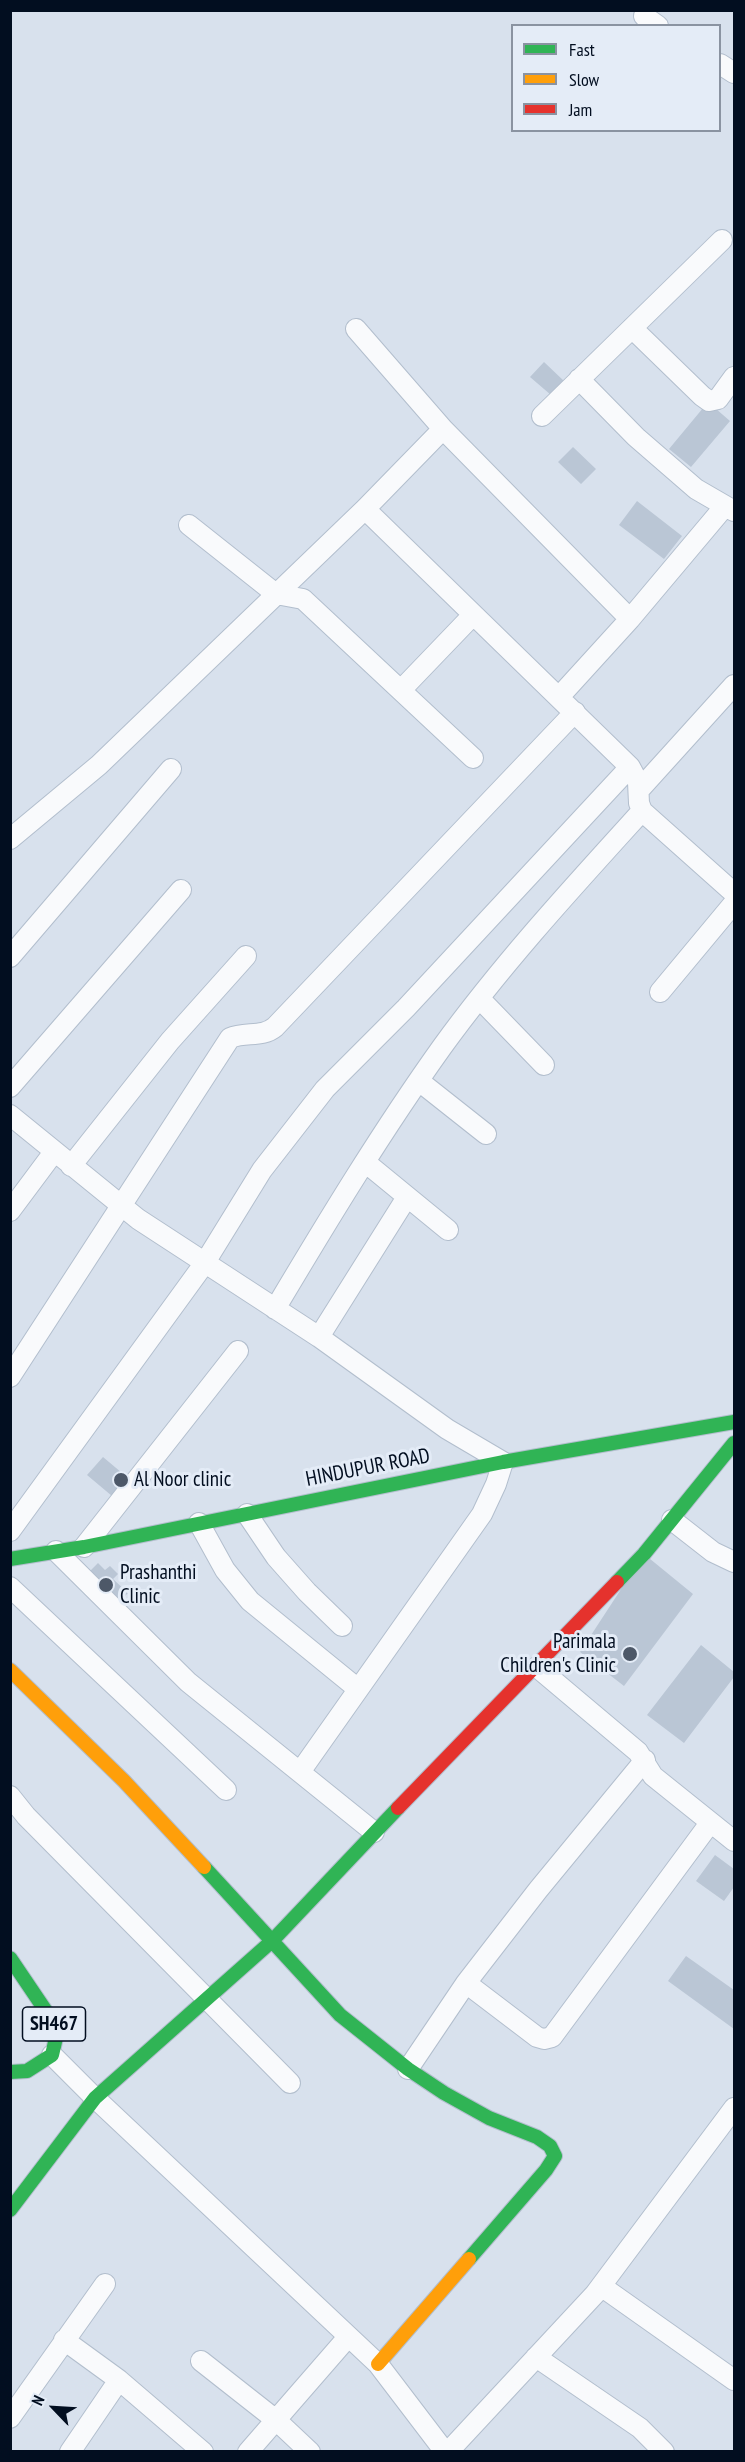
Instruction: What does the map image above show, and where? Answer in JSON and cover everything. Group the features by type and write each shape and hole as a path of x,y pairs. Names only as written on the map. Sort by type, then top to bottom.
{"street":[{"path":"721,65 735,73"},
{"path":"542,416 722,240"},
{"path":"632,328 709,401 718,399 735,377"},
{"path":"356,329 443,429 630,619"},
{"path":"560,697 730,509 696,489 636,437 579,379"},
{"path":"10,840 99,765 365,509 443,429"},
{"path":"365,509 630,767 639,790 639,803 642,811 735,893"},
{"path":"189,525 276,594 303,599 473,758"},
{"path":"401,690 473,615"},
{"path":"639,790 735,685"},
{"path":"10,1377 230,1038 236,1035 268,1032 275,1027 575,712"},
{"path":"10,1531 204,1264 262,1170 325,1089 406,1008 630,767"},
{"path":"10,957 171,769"},
{"path":"275,1309 365,1162 442,1047 533,932 642,811"},
{"path":"10,1088 181,890"},
{"path":"660,992 735,903"},
{"path":"71,1166 170,1041 246,956"},
{"path":"480,999 544,1065"},
{"path":"419,1081 486,1134"},
{"path":"10,1115 121,1206 204,1264 319,1337 447,1429 503,1462 482,1514 300,1772"},
{"path":"10,1211 54,1152"},
{"path":"365,1162 448,1230"},
{"path":"319,1337 407,1197"},
{"path":"84,1547 238,1351"},
{"name":"HINDUPUR ROAD","path":"10,1559 84,1547 503,1462 735,1422"},
{"path":"10,2210 94,2098 272,1941 374,1832 537,1667 644,1554 735,1443"},
{"path":"247,1514 276,1557 342,1626"},
{"path":"672,1520 713,1552 735,1562"},
{"path":"199,1523 225,1570 250,1600 358,1689"},
{"path":"56,1551 188,1682 374,1832"},
{"path":"10,1587 226,1790"},
{"path":"537,1667 645,1760 647,1769 653,1776 735,1841"},
{"path":"10,1670 124,1781 340,2015 408,2069 444,2093 489,2118 537,2137 550,2146 555,2156 546,2170 378,2364"},
{"path":"408,2069 466,1983 538,1890 645,1760"},
{"path":"10,1796 26,1816 290,2084"},
{"path":"466,1983 537,2037 544,2039 552,2037 710,1823"},
{"name":"SH467","path":"10,1958 58,2029 52,2055 27,2071 10,2072"},
{"path":"52,2055 94,2098 378,2364 447,2451 601,2286 735,2108"},
{"path":"10,2418 105,2284"},
{"path":"601,2286 735,2380"},
{"path":"248,2451 348,2337"},
{"path":"64,2340 119,2380 203,2451"},
{"path":"536,2357 640,2428 664,2451"},
{"path":"201,2361 276,2420 310,2451"},
{"path":"70,2451 119,2380"}],"building":[{"path":"544,362 564,381 551,395 530,377"},
{"path":"708,402 730,421 691,467 669,449"},
{"path":"573,447 596,469 581,484 558,462"},
{"path":"637,501 682,536 664,559 619,525"},
{"path":"103,1457 128,1478 112,1496 87,1475"},
{"path":"644,1554 693,1594 624,1686 580,1652"},
{"path":"98,1563 105,1570 110,1566 118,1574 113,1579 128,1593 117,1604 87,1574"},
{"path":"701,1645 734,1672 734,1677 684,1743 647,1715"},
{"path":"715,1855 734,1869 734,1887 724,1901 696,1881"},
{"path":"686,1956 734,1990 734,2029 668,1981"}],"traffic: fast":[{"path":"10,1559 84,1547 503,1462 734,1422"},
{"path":"617,1582 644,1554 734,1443"},
{"path":"10,2210 95,2098 272,1941 398,1808"},
{"path":"204,1867 340,2015 408,2069 444,2093 489,2118 537,2137 550,2146 555,2156 546,2170 469,2259"},
{"path":"10,1958 58,2029 52,2055 27,2071 10,2072"}],"traffic: slow":[{"path":"10,1670 124,1781 204,1867"},
{"path":"378,2364 469,2259"}],"traffic: jam":[{"path":"398,1808 617,1582"}],"place":[{"name":"Al Noor clinic","path":"121,1480"},
{"name":"Prashanthi Clinic","path":"106,1585"},
{"name":"Parimala Children's Clinic","path":"630,1654"}]}
